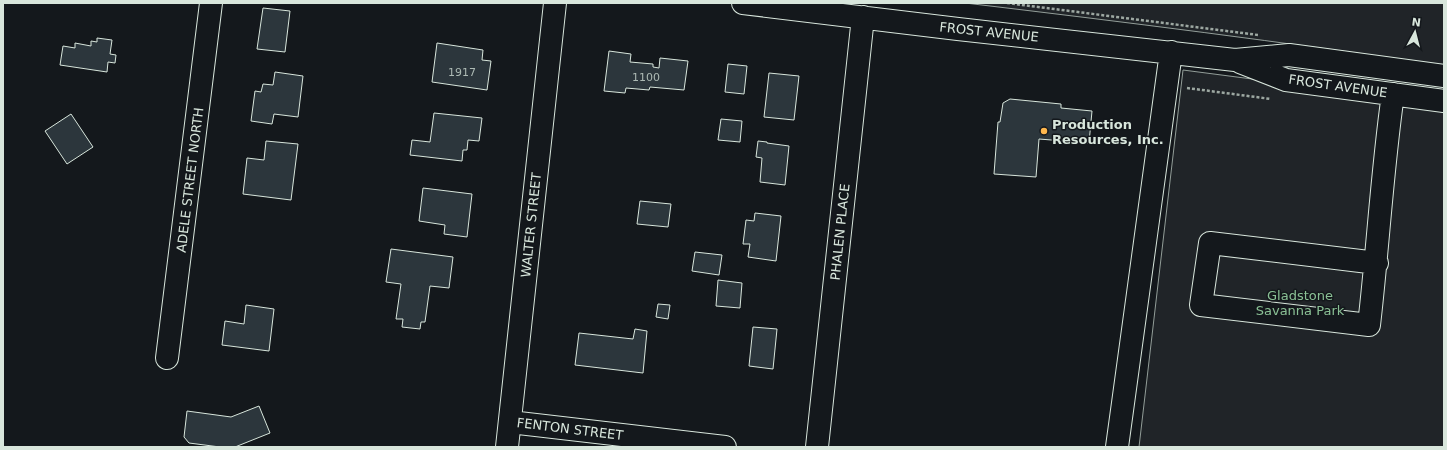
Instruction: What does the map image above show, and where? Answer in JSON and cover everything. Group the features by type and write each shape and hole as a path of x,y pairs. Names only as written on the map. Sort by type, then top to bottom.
{"street":[{"name":"ADELE STREET NORTH","path":"168,358 211,3"},
{"name":"WALTER STREET","path":"507,447 555,3"},
{"name":"FROST AVENUE","path":"743,3 1235,60 1289,55 1444,76"},
{"name":"PHALEN PLACE","path":"817,447 863,17"},
{"path":"1116,447 1171,52"},
{"name":"FROST AVENUE","path":"1235,60 1286,80 1444,101"},
{"path":"1377,263 1210,243 1201,305 1369,325 1377,263 1384,166 1393,94"},
{"name":"FENTON STREET","path":"510,422 725,447"}],"path":[{"path":"1007,3 1261,35"}],"green space":[{"path":"965,3 1444,3 1444,66 1085,17"},
{"name":"Gladstone Savanna Park","path":"1183,70 1444,104 1444,447 1139,447"}],"building":[{"path":"263,8 290,11 285,52 257,49"},
{"path":"97,38 112,40 110,54 116,55 115,63 108,62 107,72 60,65 63,46 75,48 75,43 91,46 91,41 97,42"},
{"path":"437,43 483,50 482,60 491,61 487,90 432,82"},
{"path":"609,51 631,54 630,62 653,64 653,67 659,68 660,58 688,61 684,90 650,87 649,90 626,88 625,93 604,91"},
{"path":"728,64 747,66 744,94 725,92"},
{"path":"275,72 303,76 298,117 274,114 272,124 251,121 255,91 261,92 263,84 273,85"},
{"path":"769,73 799,76 794,120 764,117"},
{"name":"Production Resources, Inc.","path":"1010,99 1061,104 1061,108 1092,111 1089,143 1039,139 1036,177 994,174 998,122 1000,122 1003,103"},
{"path":"434,113 482,118 479,141 468,140 467,150 463,150 462,161 410,155 412,140 430,142"},
{"path":"71,114 93,147 67,164 45,131"},
{"path":"721,119 742,121 740,142 718,140"},
{"path":"266,141 298,144 291,200 243,194 247,158 264,160"},
{"path":"758,141 789,146 785,185 760,182 762,158 756,157"},
{"path":"423,188 472,194 467,237 444,234 445,225 419,221"},
{"path":"640,201 671,204 668,227 637,224"},
{"path":"755,213 781,216 776,261 748,257 750,244 743,244 746,220 754,221"},
{"path":"391,249 453,257 449,288 430,286 425,322 421,322 420,329 402,327 403,319 396,319 401,284 386,282"},
{"path":"695,252 722,255 719,275 692,271"},
{"path":"718,280 742,283 740,308 716,306"},
{"path":"658,304 670,305 668,319 656,317"},
{"path":"246,305 274,309 269,351 222,345 225,321 244,324"},
{"path":"753,327 777,329 773,369 749,366"},
{"path":"635,329 647,331 643,373 575,365 579,333 633,339"},
{"path":"259,406 270,433 235,447 220,447 189,443 184,437 187,411 231,417"}],"place":[{"name":"Production Resources, Inc.","path":"1044,131"}]}
